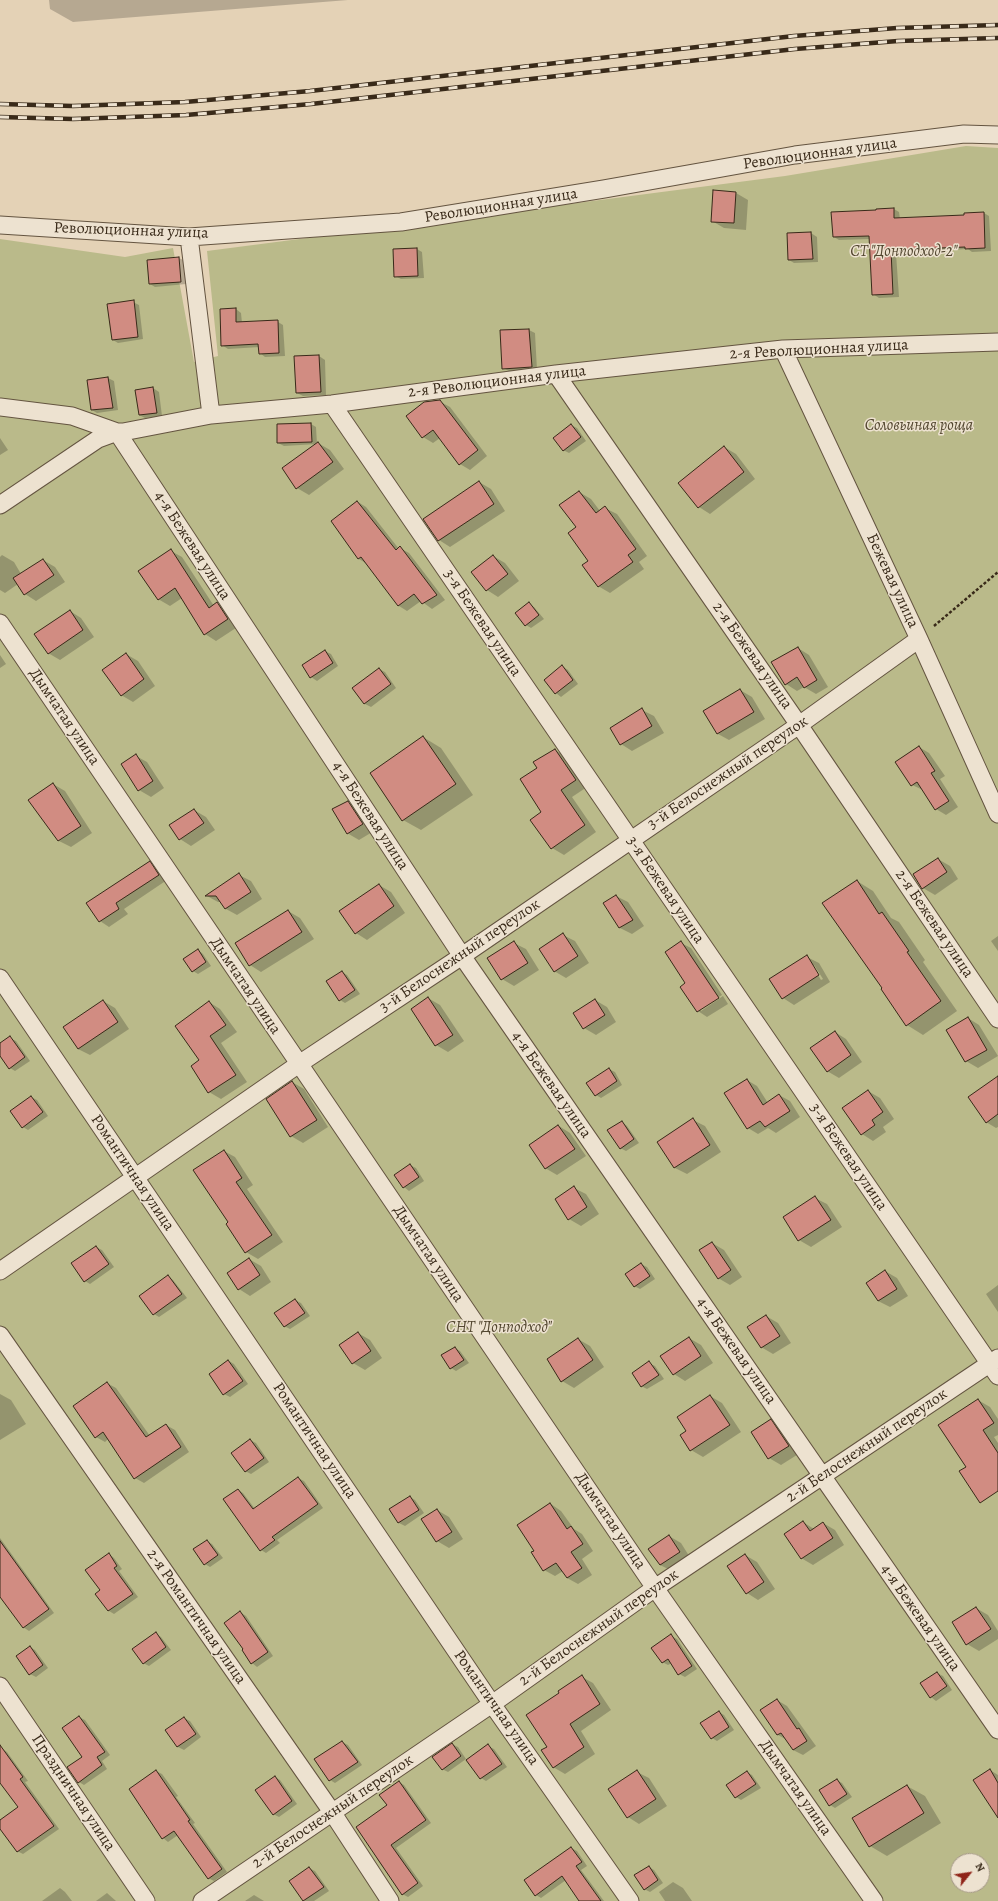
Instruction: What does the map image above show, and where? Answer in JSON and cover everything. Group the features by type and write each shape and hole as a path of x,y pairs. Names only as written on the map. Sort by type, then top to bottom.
{"street":[{"name":"Революционная улица","path":"0,225 189,236 401,222 604,189 795,155 964,134 998,135"},
{"path":"189,236 210,415"},
{"name":"2-я Революционная улица","path":"0,407 72,416 118,432 210,415 332,404 556,374 782,349 998,342"},
{"name":"Бежевая улица","path":"782,349 919,639 998,814"},
{"name":"2-я Бежевая улица","path":"556,374 799,725 998,1019"},
{"name":"3-я Бежевая улица","path":"332,404 630,840 995,1366"},
{"path":"0,505 98,439 118,432"},
{"name":"4-я Бежевая улица","path":"118,432 462,956 998,1730"},
{"name":"Дымчатая улица","path":"0,623 656,1588 874,1901"},
{"name":"3-й Белоснежный переулок","path":"0,1271 299,1064 462,956 799,725 919,639"},
{"name":"Романтичная улица","path":"0,978 492,1704 630,1901"},
{"name":"2-я Романтичная улица","path":"0,1335 332,1812 390,1901"},
{"name":"2-й Белоснежный переулок","path":"202,1901 492,1704 656,1588 822,1475 995,1366"},
{"name":"Праздничная улица","path":"0,1686 146,1901"}],"path":[{"path":"919,639 998,572"}],"green space":[{"name":"СНТ \"Донподход\"","path":"966,146 998,148 998,1901 0,1901 0,239 125,257 173,248 194,362 218,356 207,251 785,176"}],"building":[{"path":"713,190 736,192 734,223 711,222"},
{"path":"894,208 894,218 964,215 964,213 984,212 985,248 965,249 965,247 891,250 893,294 872,295 869,236 833,237 831,212"},
{"path":"811,232 813,259 788,260 787,233"},
{"path":"417,248 418,276 394,277 393,249"},
{"path":"179,257 181,282 149,284 147,260"},
{"path":"134,300 138,337 112,340 107,304"},
{"path":"236,308 236,322 278,320 279,353 259,354 258,344 221,346 220,309"},
{"path":"529,329 532,367 502,369 500,330"},
{"path":"319,355 321,392 296,393 294,356"},
{"path":"108,377 113,408 91,410 87,380"},
{"path":"153,387 157,413 139,415 135,390"},
{"path":"440,400 478,450 459,465 433,430 422,438 406,416 424,402"},
{"path":"311,423 312,442 277,443 277,424"},
{"path":"571,424 581,437 563,451 553,438"},
{"path":"318,442 333,462 296,489 282,468"},
{"path":"724,446 744,472 698,508 678,483"},
{"path":"479,481 494,504 438,541 423,519"},
{"path":"579,491 596,513 605,506 636,549 628,555 633,562 598,587 582,565 588,561 568,533 576,527 559,505"},
{"path":"357,501 396,550 400,546 437,595 422,604 414,594 398,606 361,557 358,559 331,521"},
{"path":"171,549 209,608 217,602 228,619 204,635 175,588 158,600 138,571"},
{"path":"493,555 508,574 486,591 471,572"},
{"path":"43,559 54,575 24,595 13,578"},
{"path":"529,602 539,615 525,626 515,613"},
{"path":"70,610 83,630 48,654 34,634"},
{"path":"798,647 817,680 804,688 797,677 785,685 771,662"},
{"path":"325,650 333,663 310,678 302,665"},
{"path":"126,653 144,679 121,696 102,670"},
{"path":"562,665 573,680 555,694 544,680"},
{"path":"379,668 391,684 364,704 352,688"},
{"path":"740,689 754,712 717,734 703,711"},
{"path":"642,708 652,726 620,745 610,728"},
{"path":"423,736 456,784 402,821 370,773"},
{"path":"919,746 935,771 931,773 949,801 935,810 917,782 911,786 895,762"},
{"path":"555,749 576,780 561,790 585,825 551,849 530,820 541,812 520,779 537,768 533,762"},
{"path":"136,754 153,781 138,791 121,764"},
{"path":"53,783 81,826 58,841 28,800"},
{"path":"348,801 363,824 347,834 332,809"},
{"path":"194,809 204,823 179,840 169,825"},
{"path":"938,858 947,872 922,889 913,874"},
{"path":"150,861 159,875 116,903 119,909 99,922 86,903"},
{"path":"239,873 251,892 225,909 216,896 205,896"},
{"path":"857,880 879,914 882,912 909,951 907,952 941,1001 906,1026 881,989 882,988 822,903"},
{"path":"379,884 394,906 355,934 339,911"},
{"path":"616,895 633,920 619,928 603,903"},
{"path":"288,910 302,932 249,966 235,943"},
{"path":"563,933 578,956 554,972 539,949"},
{"path":"514,941 528,963 501,980 487,958"},
{"path":"681,941 719,998 697,1012 680,987 685,983 665,952"},
{"path":"198,949 206,962 192,972 183,959"},
{"path":"807,955 819,975 782,999 769,979"},
{"path":"342,971 355,990 339,1001 326,981"},
{"path":"428,997 453,1035 435,1046 411,1009"},
{"path":"595,999 605,1015 583,1029 573,1013"},
{"path":"103,1000 118,1022 78,1049 63,1027"},
{"path":"209,1001 226,1025 210,1036 236,1075 208,1093 191,1066 199,1060 175,1026"},
{"path":"968,1017 987,1050 965,1062 946,1030"},
{"path":"835,1031 851,1055 827,1072 810,1048"},
{"path":"10,1036 25,1057 9,1069 0,1056 0,1043"},
{"path":"609,1068 617,1081 595,1096 586,1083"},
{"path":"998,1076 998,1114 986,1123 968,1097"},
{"path":"747,1079 763,1105 779,1094 790,1111 765,1127 760,1121 747,1129 724,1093"},
{"path":"292,1081 317,1120 290,1137 266,1099"},
{"path":"868,1090 883,1112 872,1120 875,1125 861,1135 842,1108"},
{"path":"31,1096 43,1112 22,1128 10,1111"},
{"path":"693,1118 710,1145 674,1168 657,1142"},
{"path":"622,1121 634,1139 620,1149 607,1130"},
{"path":"558,1125 575,1149 545,1169 529,1145"},
{"path":"224,1150 242,1178 236,1182 272,1235 245,1253 226,1224 228,1222 193,1170"},
{"path":"410,1164 419,1177 403,1188 394,1175"},
{"path":"574,1186 587,1207 568,1220 555,1199"},
{"path":"815,1196 831,1220 798,1241 783,1217"},
{"path":"712,1242 731,1270 718,1279 699,1250"},
{"path":"96,1246 109,1264 84,1282 71,1263"},
{"path":"249,1258 260,1275 238,1290 227,1273"},
{"path":"641,1263 650,1276 634,1287 625,1274"},
{"path":"885,1270 897,1289 878,1301 866,1283"},
{"path":"168,1275 182,1294 153,1315 139,1296"},
{"path":"295,1299 305,1313 284,1327 274,1313"},
{"path":"766,1315 780,1336 761,1348 747,1327"},
{"path":"358,1332 371,1351 352,1364 339,1345"},
{"path":"689,1337 701,1356 673,1375 660,1356"},
{"path":"578,1338 593,1360 561,1382 547,1359"},
{"path":"455,1347 464,1360 450,1369 441,1355"},
{"path":"228,1360 243,1381 223,1395 209,1374"},
{"path":"649,1361 659,1375 641,1387 632,1373"},
{"path":"107,1382 146,1437 166,1424 181,1447 134,1479 103,1432 95,1438 73,1406"},
{"path":"710,1395 730,1425 690,1451 680,1435 686,1431 677,1417"},
{"path":"978,1399 994,1423 983,1430 998,1453 998,1491 980,1503 959,1471 966,1467 938,1425"},
{"path":"771,1419 789,1446 768,1459 751,1432"},
{"path":"250,1439 264,1458 245,1472 231,1453"},
{"path":"298,1477 318,1504 272,1537 275,1540 260,1551 223,1499 238,1489 253,1509"},
{"path":"410,1496 419,1510 398,1523 389,1509"},
{"path":"550,1503 567,1529 571,1526 583,1544 571,1552 582,1568 567,1578 556,1563 543,1571 531,1552 534,1551 517,1525"},
{"path":"437,1509 452,1532 436,1542 421,1519"},
{"path":"803,1521 810,1531 823,1522 833,1538 801,1559 784,1534"},
{"path":"669,1535 680,1552 660,1565 648,1549"},
{"path":"207,1540 218,1555 204,1565 193,1549"},
{"path":"0,1541 49,1609 23,1628 0,1597"},
{"path":"109,1553 117,1566 114,1568 133,1594 108,1611 95,1594 100,1590 85,1570"},
{"path":"745,1554 764,1582 746,1594 727,1566"},
{"path":"976,1607 991,1629 966,1645 952,1622"},
{"path":"240,1611 268,1652 251,1664 242,1650 243,1649 224,1623"},
{"path":"156,1632 166,1647 143,1664 132,1649"},
{"path":"671,1634 692,1666 678,1675 668,1659 662,1663 651,1648"},
{"path":"30,1646 43,1665 29,1675 16,1656"},
{"path":"937,1672 947,1686 930,1698 920,1683"},
{"path":"582,1675 600,1704 570,1724 584,1747 553,1768 541,1750 547,1747 526,1715 559,1693 558,1691"},
{"path":"777,1699 807,1741 793,1750 781,1733 777,1735 760,1710"},
{"path":"719,1711 729,1727 711,1739 700,1723"},
{"path":"79,1716 105,1752 97,1757 102,1765 78,1783 67,1767 82,1757 62,1728"},
{"path":"184,1717 196,1734 177,1747 165,1730"},
{"path":"342,1741 358,1762 329,1781 314,1759"},
{"path":"452,1743 461,1756 442,1770 432,1757"},
{"path":"488,1744 502,1764 480,1779 466,1760"},
{"path":"0,1745 23,1777 20,1779 54,1826 17,1852 0,1829 0,1820 18,1807 0,1783"},
{"path":"990,1769 998,1783 998,1818 973,1780"},
{"path":"156,1770 190,1820 188,1821 222,1869 208,1879 174,1831 162,1839 129,1789"},
{"path":"637,1770 656,1799 627,1818 608,1789"},
{"path":"747,1771 756,1784 735,1798 726,1785"},
{"path":"275,1776 292,1801 273,1815 255,1790"},
{"path":"837,1779 847,1794 829,1806 819,1790"},
{"path":"399,1781 426,1820 391,1845 418,1883 402,1895 356,1827 387,1805 379,1795"},
{"path":"907,1785 924,1813 869,1847 852,1818"},
{"path":"571,1847 582,1862 576,1866 601,1901 579,1901 562,1876 535,1896 524,1880"},
{"path":"649,1866 658,1880 644,1890 634,1875"},
{"path":"309,1867 324,1887 303,1901 289,1881"}],"railway":[{"path":"0,104 73,106 185,102 310,91 794,36 897,28 998,25"},
{"path":"0,117 73,119 186,115 311,104 795,49 898,41 998,38"}],"park label":[{"name":"СТ \"Донподход-2\"","path":"904,252"},
{"name":"Соловьиная роща","path":"919,426"}]}
